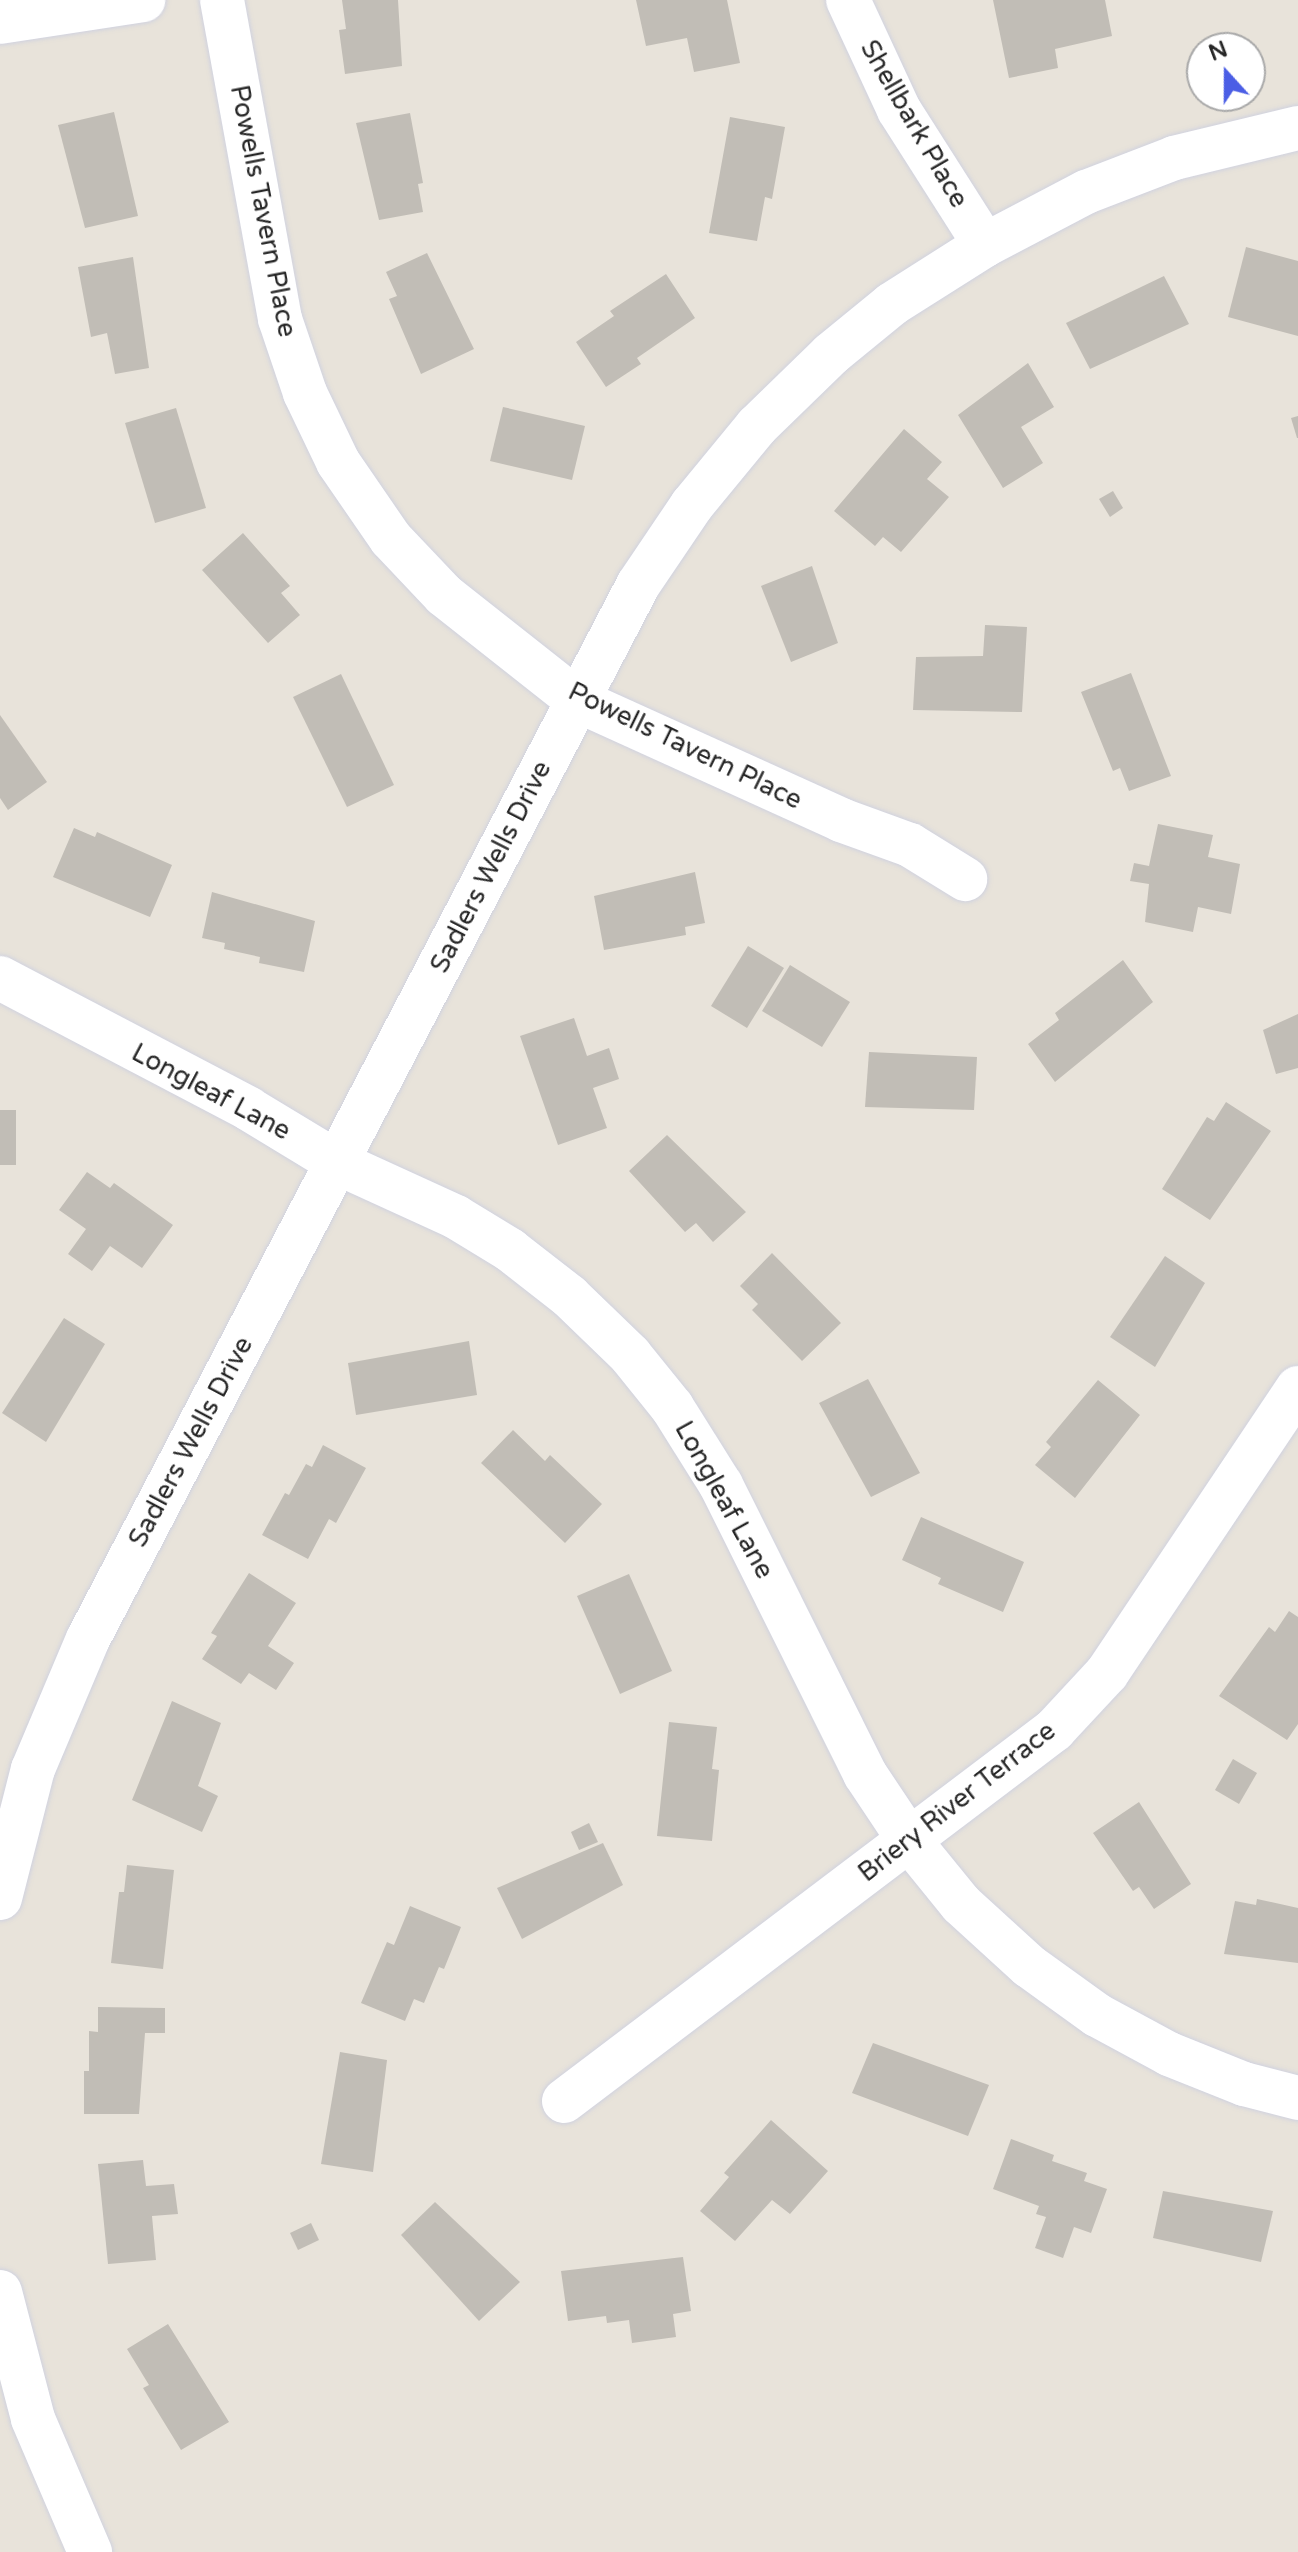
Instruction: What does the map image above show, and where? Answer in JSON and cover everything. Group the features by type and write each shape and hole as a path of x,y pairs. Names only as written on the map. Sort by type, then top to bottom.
{"street":[{"path":"0,22 143,0"},
{"name":"Powells Tavern Place","path":"222,0 280,319 305,393 338,462 391,539 444,595 577,700 841,820 910,845 965,879"},
{"name":"Shellbark Place","path":"848,0 899,110 985,245"},
{"name":"Sadlers Wells Drive","path":"0,1898 17,1764 88,1639 577,700 646,574 692,505 757,426 831,354 892,304 985,245 1086,192 1174,158 1298,128"},
{"name":"Longleaf Lane","path":"0,978 249,1109 338,1163 456,1217 510,1250 630,1355 672,1407 721,1485 865,1774 909,1840 995,1935 1097,2015 1169,2054 1244,2084 1298,2098"},
{"name":"Briery River Terrace","path":"564,2101 1054,1730 1107,1673 1298,1388"},
{"path":"0,2292 33,2419 90,2552"}],"building":[{"path":"342,0 398,0 402,66 345,74 339,30 346,29"},
{"path":"636,0 727,0 740,63 694,72 687,38 646,46"},
{"path":"993,0 1105,0 1112,36 1055,49 1058,68 1009,78"},
{"path":"114,112 138,216 85,228 58,125"},
{"path":"410,113 423,183 418,184 423,212 379,220 356,123"},
{"path":"730,117 785,127 772,199 765,197 757,241 709,233"},
{"path":"1246,247 1298,261 1298,336 1228,317"},
{"path":"427,253 474,349 421,374 389,299 397,296 386,272"},
{"path":"133,257 149,368 115,374 107,333 91,337 78,267"},
{"path":"666,274 695,318 637,358 641,364 606,387 576,342 614,316 610,311"},
{"path":"1164,276 1189,324 1090,369 1066,323"},
{"path":"1028,363 1054,407 1021,427 1043,463 1003,488 958,415"},
{"path":"503,407 585,426 572,480 490,461"},
{"path":"176,408 206,508 155,523 125,423"},
{"path":"1298,416 1298,438 1297,438 1291,418"},
{"path":"904,429 942,462 927,479 949,497 901,552 883,537 875,546 834,511"},
{"path":"1113,491 1123,508 1110,517 1099,499"},
{"path":"243,533 290,586 281,593 300,615 268,643 202,570"},
{"path":"812,566 838,643 791,662 761,586"},
{"path":"985,625 1027,627 1022,712 913,710 916,657 983,656"},
{"path":"1131,673 1171,776 1129,791 1120,768 1113,771 1081,692"},
{"path":"341,674 394,785 347,807 293,697"},
{"path":"0,715 47,782 8,810 0,798"},
{"path":"1158,824 1213,835 1208,857 1240,864 1231,914 1198,907 1193,932 1145,922 1149,884 1130,881 1134,863 1149,866"},
{"path":"74,828 95,837 97,832 172,865 150,917 53,877"},
{"path":"695,872 705,923 685,927 686,935 604,950 594,896"},
{"path":"212,892 315,921 304,972 259,963 260,957 224,949 225,943 202,938"},
{"path":"748,946 784,968 747,1028 711,1006"},
{"path":"1123,960 1153,1002 1055,1082 1028,1044 1059,1020 1055,1013"},
{"path":"790,965 850,1002 822,1047 762,1011"},
{"path":"1298,1014 1298,1068 1276,1074 1263,1030"},
{"path":"574,1018 587,1056 609,1048 619,1079 593,1088 607,1128 558,1145 520,1036"},
{"path":"869,1052 977,1057 974,1110 865,1107"},
{"path":"1226,1102 1271,1131 1210,1220 1162,1189 1207,1117 1214,1121"},
{"path":"0,1110 16,1110 16,1165 0,1165"},
{"path":"667,1135 746,1212 713,1242 696,1223 685,1232 629,1171"},
{"path":"87,1172 110,1188 114,1183 173,1225 142,1268 110,1246 92,1271 68,1254 86,1229 59,1210"},
{"path":"772,1253 841,1323 802,1361 752,1310 758,1304 740,1286"},
{"path":"1165,1256 1205,1283 1155,1367 1110,1337"},
{"path":"64,1318 105,1344 46,1442 2,1413"},
{"path":"469,1341 477,1395 356,1415 348,1363"},
{"path":"868,1379 920,1473 871,1497 819,1403"},
{"path":"1098,1380 1140,1415 1075,1498 1035,1465 1051,1447 1046,1442"},
{"path":"513,1430 545,1461 550,1455 602,1504 565,1543 481,1463"},
{"path":"323,1445 366,1468 336,1523 329,1519 308,1559 262,1535 285,1493 289,1495 306,1464 312,1467"},
{"path":"921,1517 1024,1562 1003,1612 938,1584 941,1578 902,1560"},
{"path":"249,1573 296,1603 268,1646 294,1663 276,1690 249,1673 241,1684 202,1659 217,1636 211,1633"},
{"path":"629,1574 672,1671 620,1694 577,1596"},
{"path":"1289,1611 1298,1617 1298,1724 1287,1740 1219,1696 1269,1627 1275,1632"},
{"path":"172,1701 221,1723 198,1786 218,1796 202,1832 132,1800"},
{"path":"669,1722 717,1727 712,1769 719,1770 712,1841 657,1836"},
{"path":"1233,1759 1257,1773 1239,1804 1215,1790"},
{"path":"1139,1802 1191,1884 1154,1909 1139,1887 1133,1891 1093,1833"},
{"path":"589,1823 598,1842 579,1850 571,1832"},
{"path":"603,1843 623,1885 522,1939 497,1888"},
{"path":"127,1865 174,1870 163,1969 111,1963 119,1892 124,1892"},
{"path":"1257,1899 1298,1908 1298,1963 1224,1954 1235,1901 1256,1905"},
{"path":"410,1906 461,1927 444,1969 439,1967 424,2003 414,1999 405,2021 361,2003 387,1942 394,1945"},
{"path":"98,2007 165,2008 165,2033 145,2033 139,2114 84,2114 84,2071 89,2071 89,2031 98,2032"},
{"path":"873,2043 989,2085 968,2136 852,2093"},
{"path":"340,2052 387,2060 373,2172 321,2164"},
{"path":"771,2120 828,2171 790,2214 772,2200 735,2241 700,2211 729,2177 724,2173"},
{"path":"1011,2139 1054,2155 1052,2161 1087,2173 1084,2181 1107,2189 1091,2233 1074,2227 1063,2258 1035,2248 1046,2217 1036,2214 1039,2206 993,2189"},
{"path":"143,2160 146,2186 174,2184 178,2214 152,2216 156,2260 108,2264 98,2164"},
{"path":"1163,2191 1273,2211 1261,2262 1153,2238"},
{"path":"435,2202 520,2282 479,2321 401,2235"},
{"path":"311,2223 319,2240 298,2250 290,2233"},
{"path":"683,2257 691,2311 673,2314 676,2337 632,2343 629,2320 607,2323 606,2316 568,2321 561,2271"},
{"path":"168,2324 229,2422 181,2450 143,2388 149,2385 127,2349"}]}
